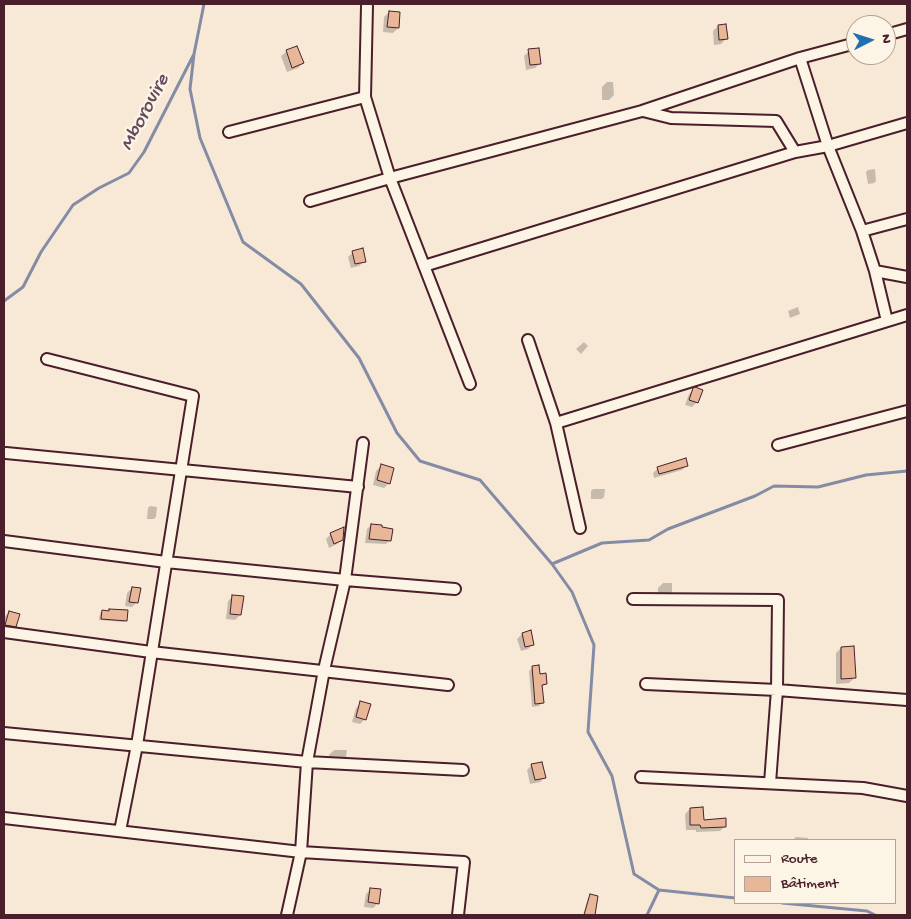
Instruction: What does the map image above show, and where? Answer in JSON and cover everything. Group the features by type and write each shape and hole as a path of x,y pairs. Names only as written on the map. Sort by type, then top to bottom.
{"street":[{"path":"367,6 365,97 390,178 470,384"},
{"path":"310,201 642,111 800,58 846,46"},
{"path":"800,58 828,146 862,231 875,271 887,321"},
{"path":"229,132 365,97"},
{"path":"642,111 671,118 776,121 794,152"},
{"path":"424,266 794,152 828,146 907,123"},
{"path":"862,231 907,219"},
{"path":"875,271 907,277"},
{"path":"556,422 907,315"},
{"path":"528,340 556,422 580,528"},
{"path":"47,359 193,396 137,746 120,831"},
{"path":"778,445 907,411"},
{"path":"287,915 301,852 307,762 324,670 345,580 363,443"},
{"path":"6,453 358,488"},
{"path":"4,541 166,562 455,589"},
{"path":"633,599 778,600 777,690 770,783"},
{"path":"4,632 151,652 448,685"},
{"path":"646,684 777,690 907,700"},
{"path":"4,733 307,762 463,770"},
{"path":"642,777 863,788 907,796"},
{"path":"4,818 301,852 464,862 458,915"}],"building":[{"path":"389,11 400,12 399,28 387,27"},
{"path":"726,24 728,39 719,40 718,25"},
{"path":"297,46 304,63 292,68 286,50"},
{"path":"539,48 541,64 530,65 528,49"},
{"path":"363,248 366,262 355,264 352,251"},
{"path":"695,387 703,390 698,403 689,400"},
{"path":"686,458 688,466 659,474 657,467"},
{"path":"381,464 394,468 390,484 377,480"},
{"path":"371,524 393,529 391,541 369,539"},
{"path":"344,527 343,540 334,544 330,533"},
{"path":"132,587 141,588 138,603 129,602"},
{"path":"232,595 244,596 241,615 230,614"},
{"path":"109,609 128,610 127,621 101,619 102,610 109,611"},
{"path":"9,611 20,614 16,627 5,625"},
{"path":"531,630 534,645 525,647 522,633"},
{"path":"854,646 856,678 841,679 841,647"},
{"path":"539,665 540,674 546,673 547,684 542,685 544,703 535,704 532,666"},
{"path":"360,701 371,704 366,720 356,717"},
{"path":"542,762 546,778 535,780 531,764"},
{"path":"703,807 704,820 726,818 726,827 701,828 700,825 690,825 690,808"},
{"path":"370,888 381,889 379,904 368,902"},
{"path":"590,894 598,896 595,915 584,915"}],"waterway":[{"name":"Mborovire","path":"4,301 23,287 41,252 73,205 99,188 129,173 144,152 194,54 204,4"},
{"path":"194,54 190,89 200,138 243,242 301,284 359,358 397,433 420,461 480,480 552,564 572,592 594,645 588,732 612,776 634,874 659,890 734,898"},
{"path":"552,564 602,543 649,540 668,529 755,496 774,486 818,487 866,475 907,471"},
{"path":"647,915 659,890"},
{"path":"793,904 867,911 875,915"}]}
